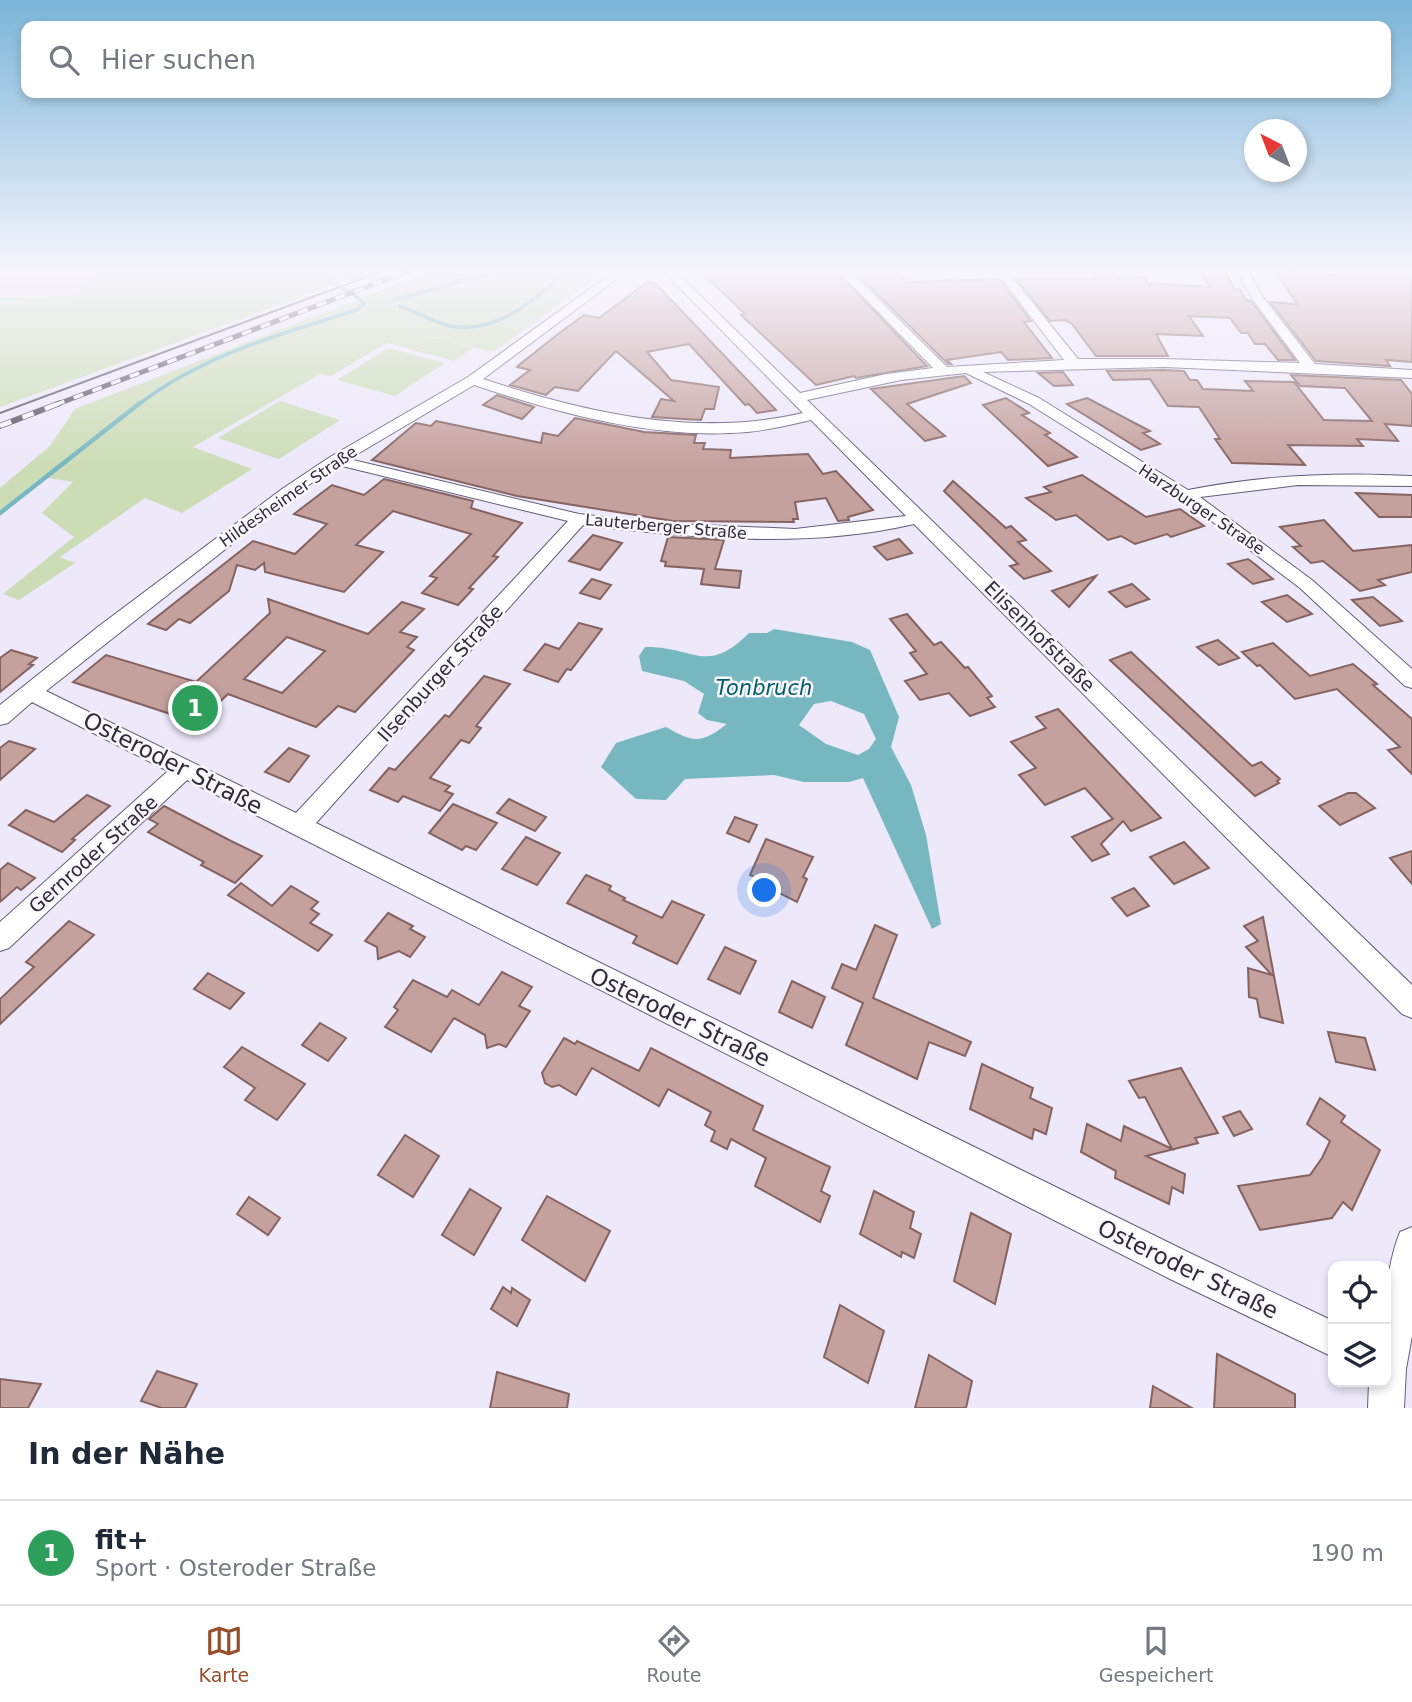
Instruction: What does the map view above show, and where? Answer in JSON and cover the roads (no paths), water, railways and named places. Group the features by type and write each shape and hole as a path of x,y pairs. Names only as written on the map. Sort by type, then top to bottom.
{"street":[{"name":"Hildesheimer Straße","path":"0,717 195,562 335,460 474,380 534,336"},
{"name":"Elisenhofstraße","path":"733,336 1412,1004"},
{"path":"908,336 943,371"},
{"path":"1052,336 1073,362"},
{"path":"1286,336 1310,368"},
{"path":"796,398 883,379 943,371 1073,362 1180,362 1412,374"},
{"name":"Harzburger Straße","path":"968,371 1034,401 1186,495 1306,584 1412,681"},
{"path":"474,380 521,397 564,407 704,428 744,428 815,415"},
{"name":"Lauterberger Straße","path":"335,460 579,519 653,528 795,534 889,525 920,518"},
{"path":"1186,495 1239,484 1277,481 1412,481"},
{"name":"Ilsenburger Straße","path":"299,826 579,519"},
{"name":"Osteroder Straße","path":"29,693 1182,1267 1328,1337"},
{"name":"Gernroder Straße","path":"0,939 185,769"},
{"path":"1391,1348 1412,1244"},
{"path":"1386,1408 1387,1387"}],"water":[{"name":"Tonbruch","path":"774,629 852,642 870,650 899,717 891,747 911,785 926,835 941,924 932,929 863,778 849,782 804,782 774,775 685,779 666,800 636,799 601,767 616,743 666,727 684,736 704,738 727,724 707,720 698,713 704,694 684,681 642,671 639,656 645,647 710,656 734,646 749,633 767,633","holes":["831,701 864,714 876,739 869,749 858,755 826,744 799,725 814,704"]}],"waterway":[{"path":"138,405 189,372 275,336"},
{"path":"0,513 140,403"}],"tram line":[{"path":"0,413 208,336"}],"railway":[{"path":"55,405 238,336"},
{"path":"0,426 60,403"}],"place":[{"name":"fit+","path":"195,708"}]}
